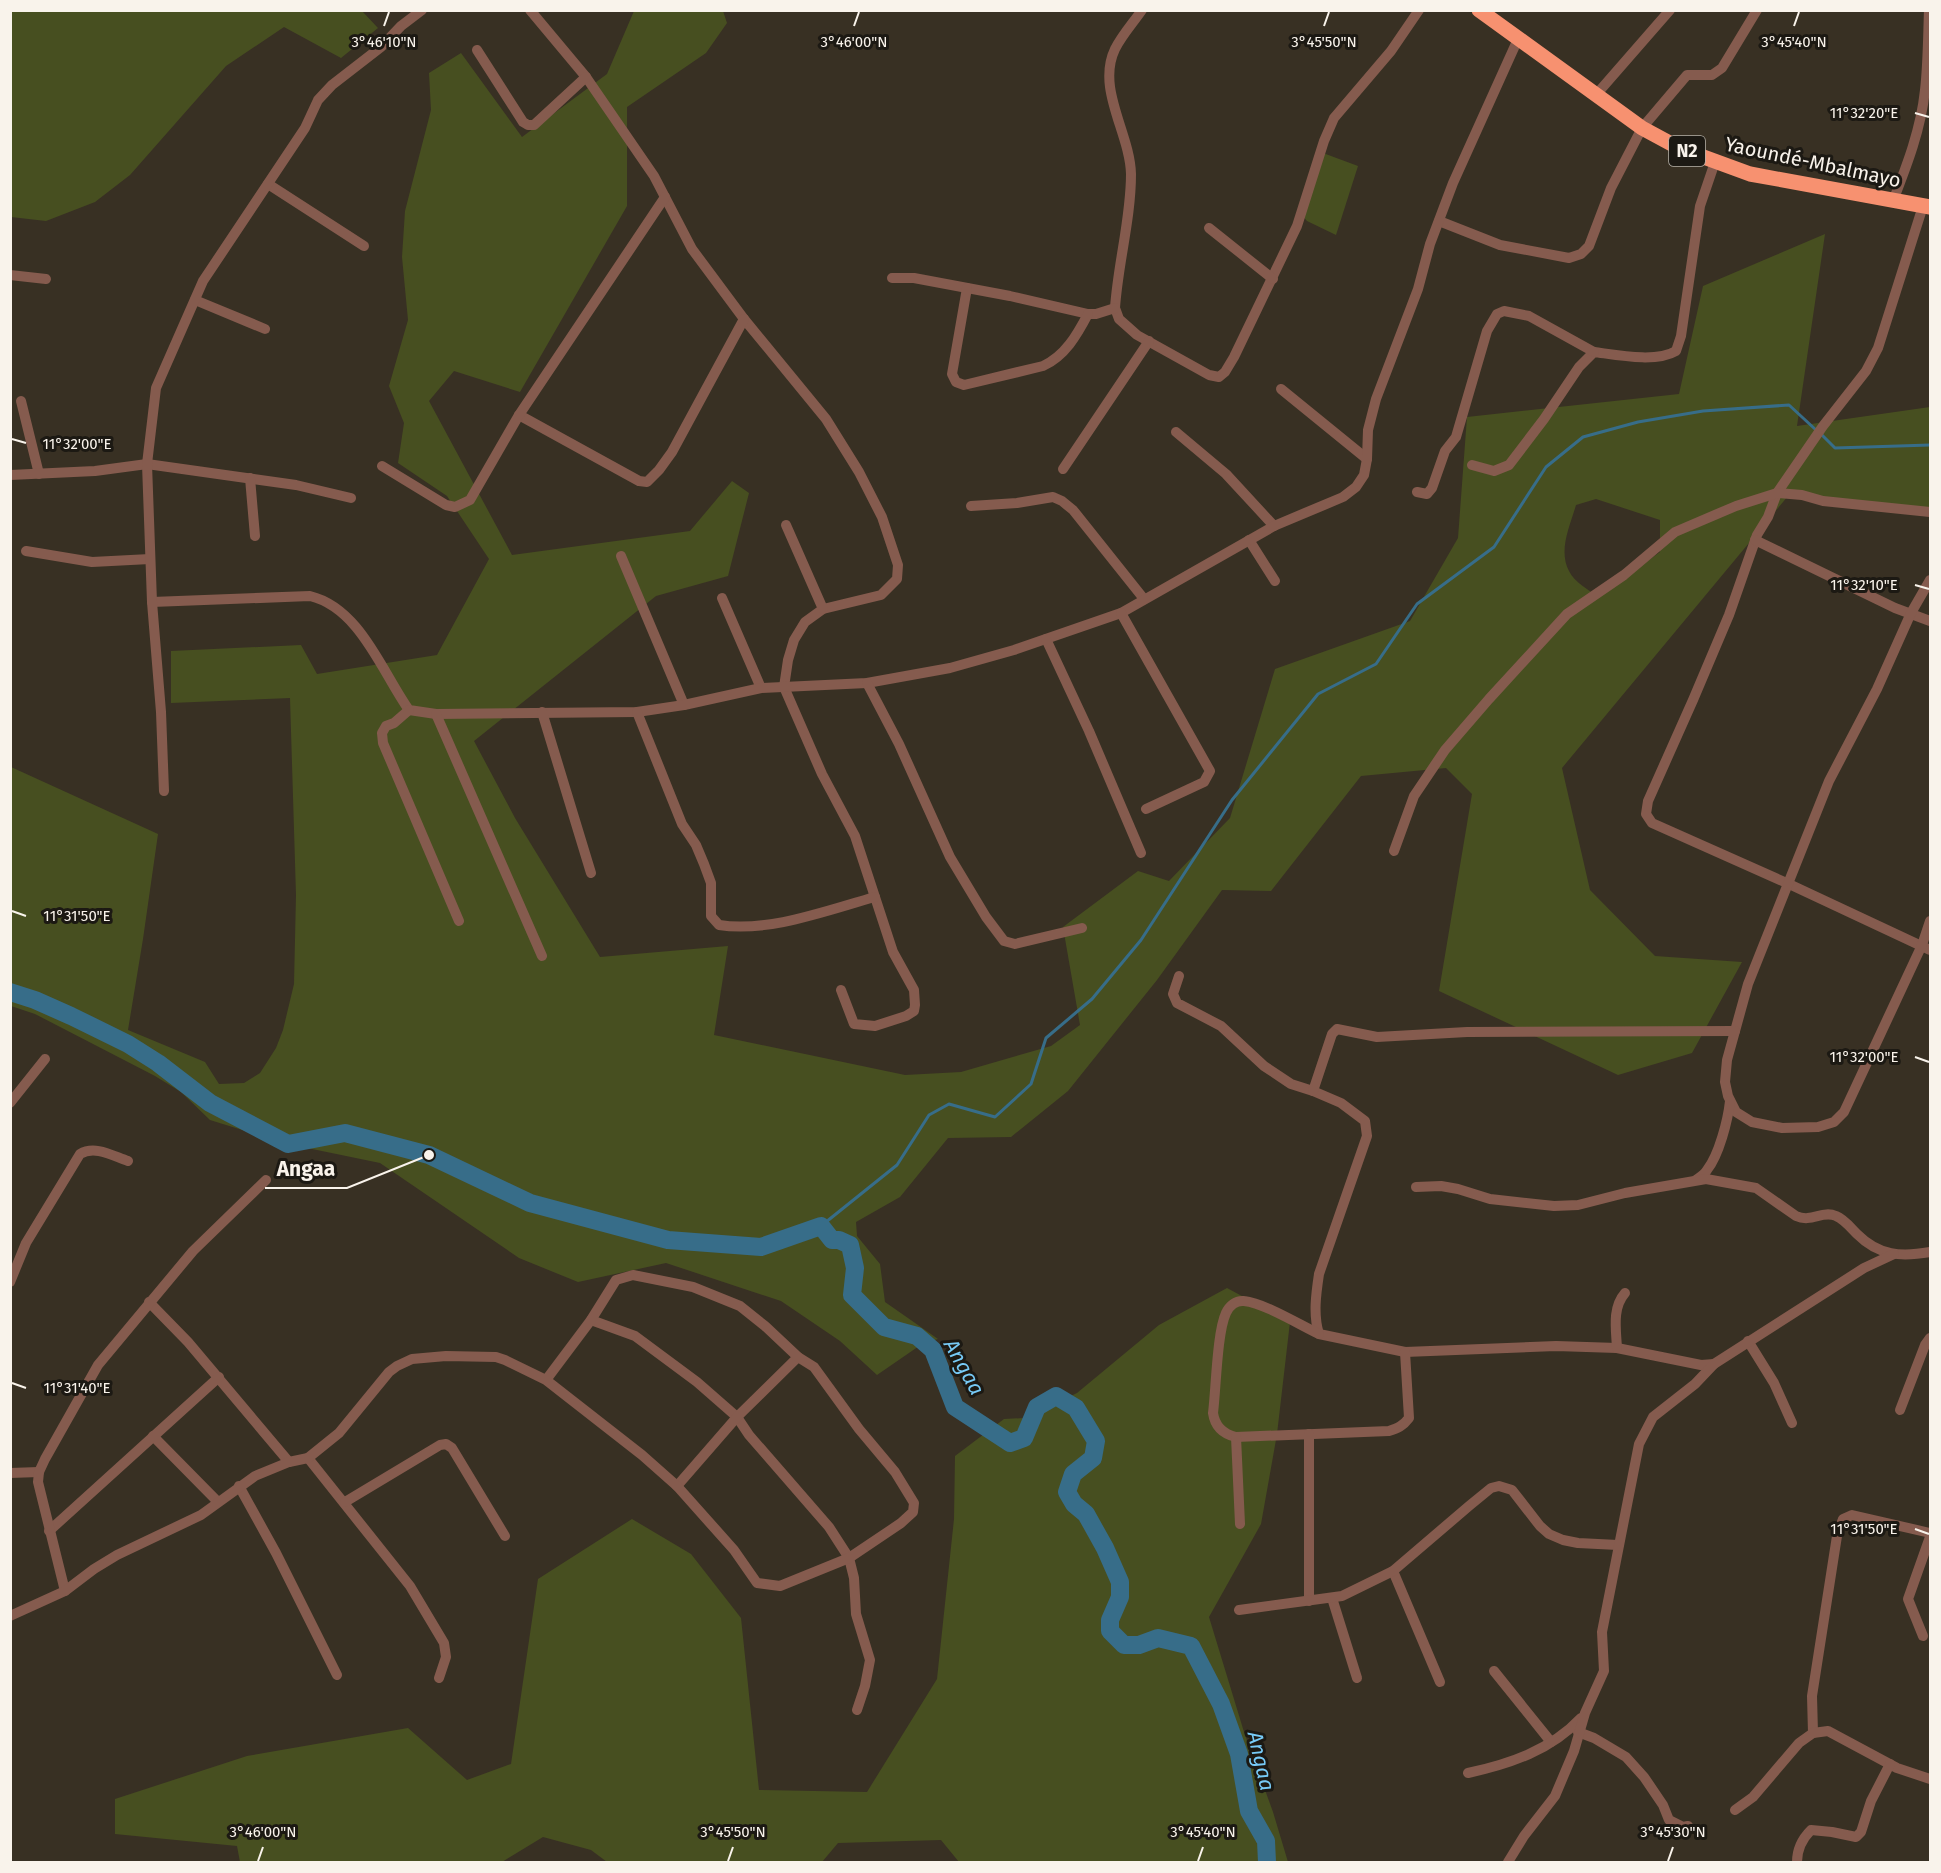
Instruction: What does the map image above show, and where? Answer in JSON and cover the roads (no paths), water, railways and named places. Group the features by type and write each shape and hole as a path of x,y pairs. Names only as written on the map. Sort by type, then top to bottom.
{"highway":[{"name":"Yaoundé-Mbalmayo","path":"1479,10 1642,129 1678,148 1750,174 1927,207"}],"street":[{"path":"164,791 161,712 152,602 147,464 156,388 203,281 305,128 318,100 332,85 381,47 401,26 422,10"},
{"path":"530,10 586,77 654,176 692,249 744,319 826,419 859,472 882,517 898,566 897,579 881,595 823,609 805,622 794,640 784,687 822,774 855,836 893,952 914,990 914,1011 906,1016 874,1026 854,1024 841,990"},
{"path":"1142,10 1116,48 1110,62 1108,81 1130,157 1131,176 1115,308 1119,319 1137,335 1209,375 1219,377 1234,357 1273,279 1296,226 1334,118 1391,51 1419,10"},
{"path":"1595,96 1670,10"},
{"path":"1439,221 1500,245 1569,258 1581,254 1589,246 1611,188 1642,129 1687,75 1712,75 1722,68 1757,10"},
{"path":"1893,201 1911,154 1923,100 1929,10"},
{"path":"152,602 310,596 318,598 354,623 409,710 436,714 637,712 684,705 761,688 867,683 950,668 1014,650 1121,613 1274,526 1343,497 1356,487 1364,475 1368,430 1376,399 1418,289 1439,221 1453,183 1518,39"},
{"path":"477,50 523,122 528,125 534,125 586,77"},
{"path":"1417,492 1427,494 1432,488 1445,451 1456,437 1487,330 1497,314 1504,311 1529,316 1594,352 1667,357 1676,351 1681,336 1700,206 1714,162"},
{"path":"268,184 364,246"},
{"path":"382,466 446,505 455,507 470,500 519,415 665,197"},
{"path":"1926,948 1652,823 1646,814 1648,801 1729,615 1755,540 1768,517 1777,493 1823,426 1866,371 1878,348 1927,207"},
{"path":"1209,228 1273,279"},
{"path":"10,275 46,279"},
{"path":"892,278 914,278 1088,314 1115,308"},
{"path":"966,288 952,374 956,382 964,385 1043,366 1054,361 1077,335 1088,314"},
{"path":"195,300 265,329"},
{"path":"519,415 639,481 647,482 672,453 744,319"},
{"path":"1063,469 1149,341"},
{"path":"1472,465 1494,471 1509,465 1579,367 1594,352"},
{"path":"1281,389 1367,459"},
{"path":"21,401 39,474"},
{"path":"1176,432 1226,474 1274,526"},
{"path":"10,475 95,471 147,464 296,485 351,498"},
{"path":"250,478 255,536"},
{"path":"1394,851 1414,796 1445,750 1567,614 1624,575 1676,532 1736,506 1777,493 1802,495 1823,501 1930,512"},
{"path":"970,506 1017,503 1053,497 1062,501 1072,510 1144,599"},
{"path":"786,525 823,609"},
{"path":"1249,540 1275,580"},
{"path":"1755,540 1895,608 1930,621"},
{"path":"26,551 92,562 150,559"},
{"path":"621,556 684,705"},
{"path":"1930,580 1911,613 1877,689 1829,782 1748,984 1728,1060 1725,1082 1730,1101 1736,1112 1752,1122 1782,1128 1818,1127 1834,1122 1844,1112 1926,948 1930,921"},
{"path":"722,598 761,688"},
{"path":"1121,613 1210,771 1204,782 1146,809"},
{"path":"1046,639 1089,731 1141,853"},
{"path":"867,683 899,744 950,857 986,917 1004,941 1015,944 1082,928"},
{"path":"409,710 394,723 386,726 382,733 382,743 459,921"},
{"path":"542,712 591,873"},
{"path":"637,712 682,824 696,845 711,883 711,916 719,925 734,927 775,923 875,897"},
{"path":"436,714 542,956"},
{"path":"1179,976 1173,994 1177,1003 1221,1026 1264,1066 1291,1084 1341,1103 1365,1121 1367,1136 1319,1274 1315,1296 1316,1326 1319,1334"},
{"path":"1313,1091 1332,1034 1337,1029 1377,1037 1467,1032 1735,1031"},
{"path":"10,1103 45,1059"},
{"path":"1696,1180 1707,1170 1716,1151 1724,1130 1730,1101"},
{"path":"10,1282 26,1243 80,1154 94,1149 128,1161"},
{"path":"1416,1187 1441,1186 1490,1200 1554,1206 1578,1205 1625,1193 1706,1179 1756,1188 1803,1219 1811,1219 1824,1214 1839,1217 1879,1251 1894,1254 1930,1252"},
{"path":"65,1591 49,1531 39,1472 98,1365 193,1251 266,1180"},
{"path":"1508,1863 1524,1836 1555,1796 1574,1751 1585,1713 1604,1671 1602,1632 1618,1545 1639,1444 1653,1417 1695,1384 1714,1364 1748,1341 1864,1268 1894,1254"},
{"path":"10,1616 65,1591 117,1555 201,1515 255,1476 289,1462 308,1458 339,1432 389,1372 412,1359 446,1356 496,1357 546,1380 642,1455 677,1486 734,1550 757,1583 780,1586 849,1558 901,1523 913,1512 914,1503 895,1472 813,1368 740,1306 693,1287 633,1275 616,1280 591,1320 546,1380"},
{"path":"1617,1348 1616,1312 1619,1299 1625,1293"},
{"path":"1405,1352 1409,1418 1404,1425 1389,1431 1236,1437 1228,1435 1215,1423 1213,1413 1221,1332 1226,1313 1234,1303 1242,1301 1255,1304 1319,1334 1405,1352 1556,1346 1617,1348 1701,1365 1714,1364"},
{"path":"149,1302 219,1377 289,1462"},
{"path":"591,1320 635,1336 697,1382 737,1417 749,1435 829,1527 849,1558 854,1578 856,1614 870,1660 866,1686 857,1710"},
{"path":"1900,1410 1925,1344 1930,1338"},
{"path":"1748,1341 1769,1374 1792,1423"},
{"path":"677,1486 737,1417 798,1357"},
{"path":"49,1531 219,1377"},
{"path":"1309,1434 1309,1601"},
{"path":"153,1436 218,1502"},
{"path":"1236,1437 1240,1524"},
{"path":"345,1502 440,1445 446,1444 458,1457 505,1536"},
{"path":"308,1458 410,1586 444,1643 446,1658 439,1678"},
{"path":"10,1473 39,1472"},
{"path":"239,1486 338,1675"},
{"path":"1239,1610 1342,1596 1394,1571 1491,1488 1499,1486 1512,1490 1549,1534 1578,1543 1618,1545"},
{"path":"1813,1733 1812,1696 1836,1536 1843,1520 1851,1515 1930,1533"},
{"path":"1923,1636 1908,1599 1930,1537"},
{"path":"1394,1571 1440,1682"},
{"path":"1332,1598 1357,1678"},
{"path":"1494,1671 1551,1742"},
{"path":"1468,1773 1501,1766 1524,1757 1569,1730 1585,1713"},
{"path":"1735,1810 1753,1797 1799,1743 1813,1733 1828,1731 1890,1764 1930,1779"},
{"path":"1578,1732 1594,1738 1626,1757 1644,1777 1670,1820 1683,1827 1688,1826"},
{"path":"1797,1863 1797,1854 1802,1842 1811,1830 1856,1837 1861,1832 1871,1801 1890,1764"}],"waterway":[{"path":"821,1226 897,1165 929,1115 949,1104 995,1117 1031,1084 1046,1038 1092,999 1141,940 1232,800 1318,694 1376,664 1417,604 1494,547 1546,467 1583,437 1638,422 1703,411 1789,405 1816,430"},
{"path":"1821,434 1835,448 1930,445"},
{"name":"Angaa","path":"10,992 35,1000 128,1044 158,1063 210,1103 288,1144 345,1133 429,1155 530,1203 668,1240 761,1247 821,1226 832,1240 839,1240 850,1245 855,1268 852,1295 884,1327 917,1336 933,1350 955,1407 1010,1443 1024,1438 1037,1407 1056,1396 1076,1408 1096,1441 1093,1458 1073,1474 1067,1492 1074,1504 1086,1514 1120,1582 1120,1597 1110,1620 1110,1631 1124,1645 1139,1645 1158,1638 1191,1646 1221,1704 1239,1754 1249,1811 1266,1841 1267,1862"}],"place":[{"name":"Angaa","path":"429,1155"}]}
